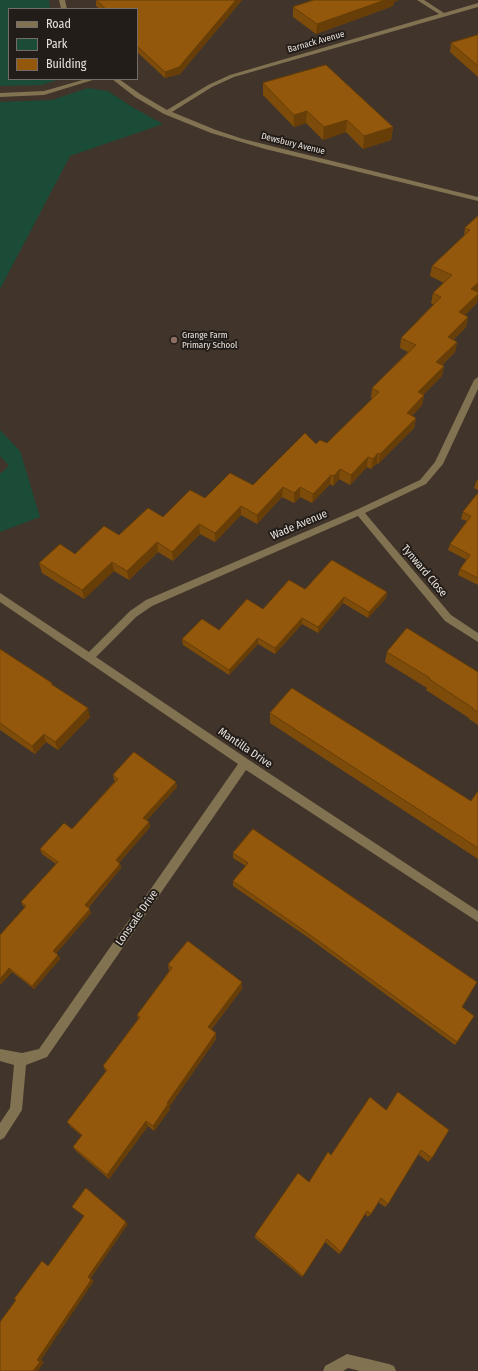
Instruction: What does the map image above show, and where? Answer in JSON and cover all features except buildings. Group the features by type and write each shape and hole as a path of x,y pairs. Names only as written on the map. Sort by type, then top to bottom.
{"street":[{"path":"420,0 442,14"},
{"name":"Barnack Avenue","path":"166,112 210,86 232,76 442,14 476,7"},
{"path":"0,95 44,93 90,80"},
{"name":"Dewsbury Avenue","path":"116,80 129,90 166,112 216,133 478,199"},
{"name":"Wade Avenue","path":"90,656 133,614 149,603 359,512 423,482 440,464 478,380"},
{"name":"Tynward Close","path":"359,512 448,618 478,638"},
{"name":"Mantilla Drive","path":"0,597 90,656 245,763 478,917"},
{"name":"Lonscale Drive","path":"0,1055 20,1060 34,1059 43,1053 245,763"},
{"path":"0,1134 16,1110 20,1060"},
{"path":"330,1371 347,1361 389,1371"}],"green space":[{"path":"0,0 49,0 50,8 8,8 8,80 56,80 42,85 0,86"},
{"path":"88,88 108,91 132,107 163,124 70,156 0,289 0,102 52,100"},
{"path":"0,430 20,451 40,517 0,532 0,474 9,466 0,456"}],"place":[{"name":"Grange Farm Primary School","path":"174,340"}]}
